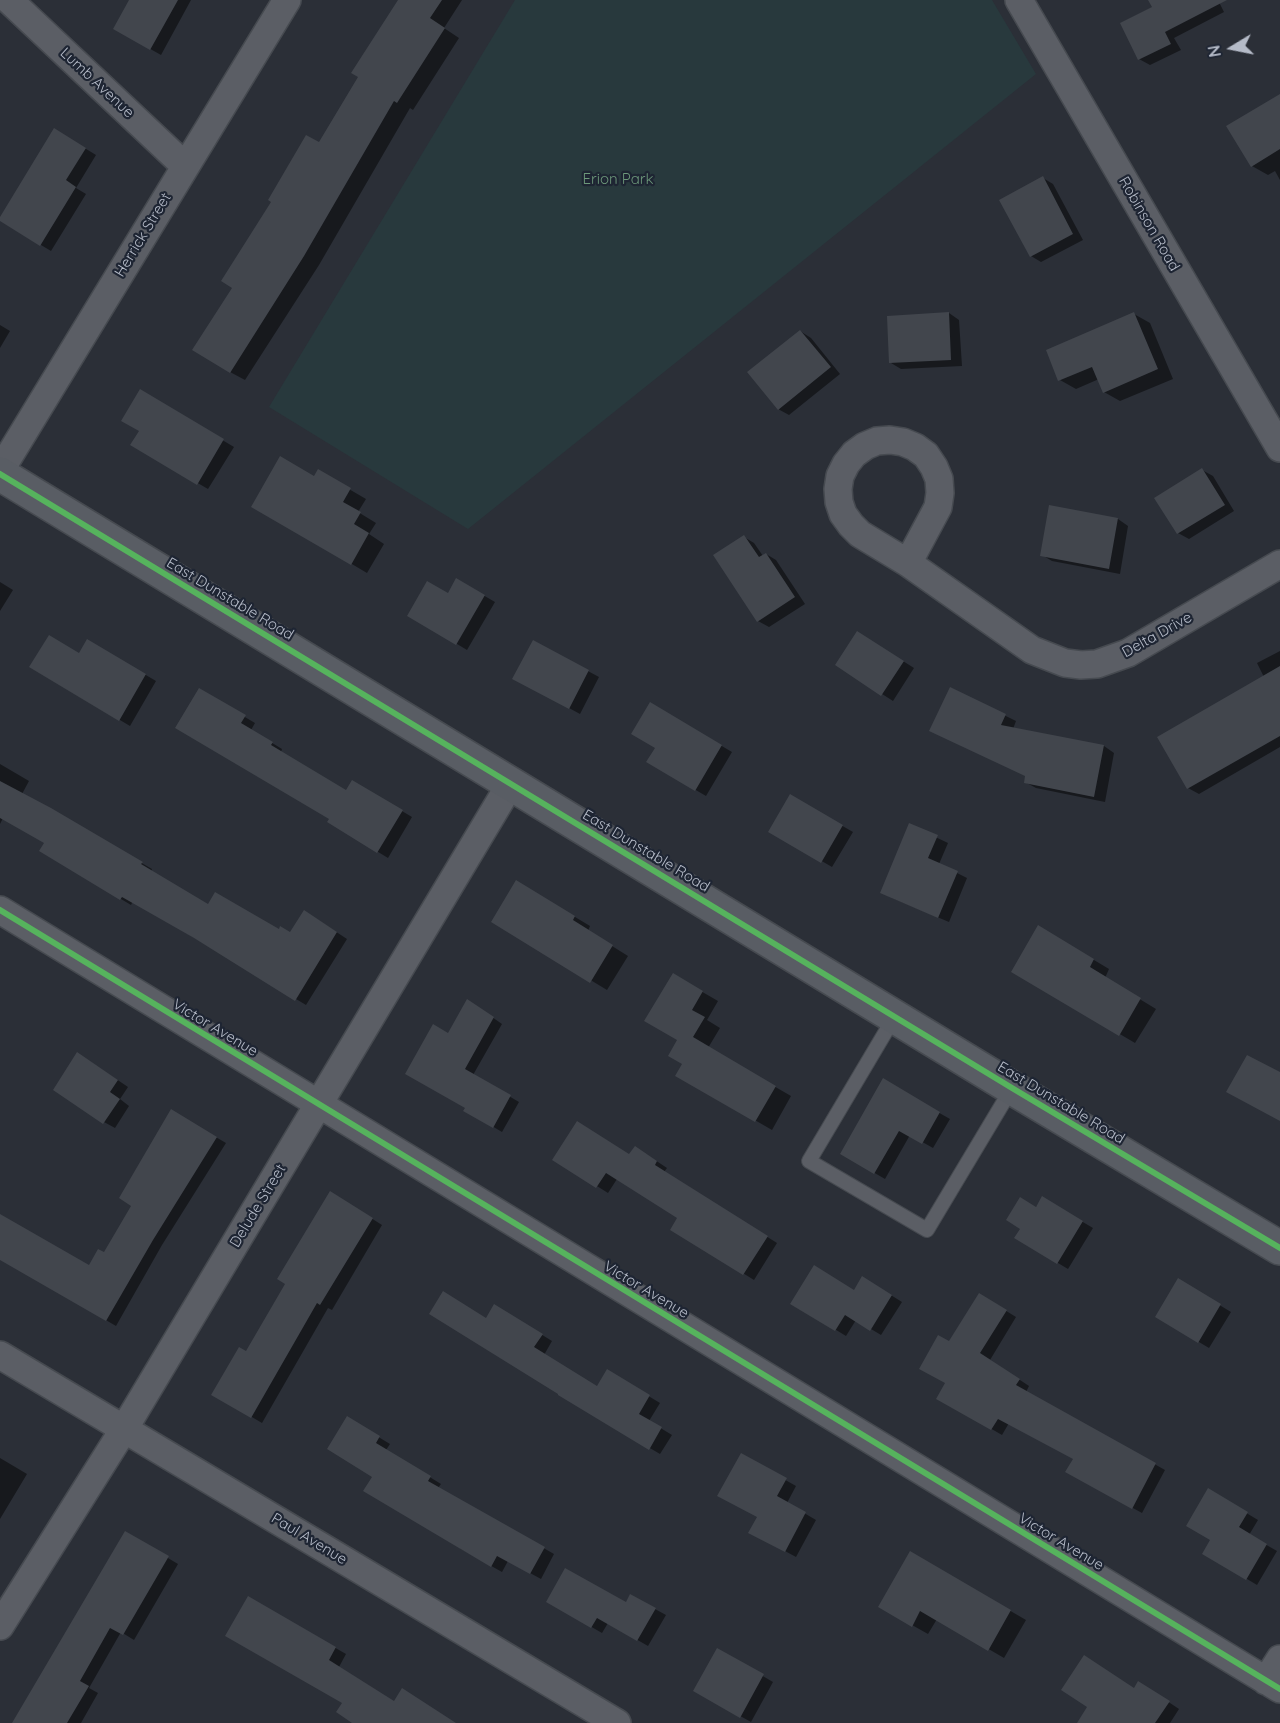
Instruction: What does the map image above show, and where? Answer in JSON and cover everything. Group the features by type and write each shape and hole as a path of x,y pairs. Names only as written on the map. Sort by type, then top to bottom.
{"street":[{"name":"Lumb Avenue","path":"9,0 185,166"},
{"name":"Herrick Street","path":"0,473 287,0"},
{"name":"Robinson Road","path":"1019,0 1280,448"},
{"name":"Delta Drive","path":"908,563 938,507 939,479 930,461 915,447 903,442 877,441 865,446 846,464 840,476 839,502 843,514 860,534 908,563 1032,650 1049,658 1081,665 1097,664 1128,653 1280,564"},
{"name":"East Dunstable Road","path":"0,473 1012,1088 1280,1248"},
{"name":"Delude Street","path":"0,1626 124,1429 511,783"},
{"name":"Victor Avenue","path":"0,910 319,1106 1275,1677"},
{"name":"Paul Avenue","path":"0,1355 617,1723"}],"lane":[{"path":"895,1016 809,1161 927,1230 1012,1088"}],"green space":[{"name":"Erion Park","path":"515,0 992,0 1036,74 468,529 269,407"}],"building":[{"path":"129,0 178,0 150,50 113,29"},
{"path":"398,0 442,0 430,18 445,28 397,103 394,101 304,256 230,373 192,350 232,288 221,281 271,202 268,200 306,135 319,142 358,77 351,73"},
{"path":"1148,0 1227,0 1165,32 1171,44 1138,60 1120,23 1152,7"},
{"path":"1280,94 1280,149 1251,167 1226,126"},
{"path":"54,128 86,148 66,180 76,187 40,246 0,221 0,217"},
{"path":"1043,176 1073,234 1030,257 999,200"},
{"path":"949,312 951,360 889,363 887,316"},
{"path":"1134,312 1158,369 1103,393 1092,367 1058,381 1046,350"},
{"path":"800,330 831,367 778,410 747,372"},
{"path":"140,389 224,439 197,485 130,445 139,431 121,421"},
{"path":"280,456 314,476 318,469 351,488 343,502 361,512 354,524 369,533 351,565 251,507"},
{"path":"1202,468 1225,505 1177,534 1154,498"},
{"path":"1049,505 1118,518 1109,569 1040,556"},
{"path":"744,535 759,557 766,553 795,597 757,622 713,555"},
{"path":"456,578 485,595 456,645 407,616 427,581 448,593"},
{"path":"857,631 904,661 881,696 835,665"},
{"path":"49,635 79,653 87,639 146,674 119,721 29,667"},
{"path":"533,640 589,670 569,709 512,679"},
{"path":"1280,666 1280,736 1187,789 1157,737"},
{"path":"950,687 1006,714 1001,725 1104,745 1094,797 1024,783 1025,776 929,731"},
{"path":"199,688 246,715 241,723 273,742 271,745 346,790 352,780 403,810 377,853 327,822 329,819 175,728"},
{"path":"650,702 722,745 695,791 646,762 655,748 631,734"},
{"path":"0,781 143,862 141,864 208,904 215,892 279,929 280,926 290,932 304,910 337,932 295,1001 194,938 122,897 120,900 39,851 44,843 0,818"},
{"path":"790,794 843,825 821,863 768,832"},
{"path":"909,823 938,835 928,858 958,871 938,918 880,893"},
{"path":"516,880 575,916 573,920 613,945 590,983 491,922"},
{"path":"1038,925 1094,959 1090,967 1141,998 1119,1036 1011,972"},
{"path":"673,973 703,991 692,1010 705,1017 693,1037 776,1086 755,1122 675,1076 682,1064 668,1056 677,1040 644,1021"},
{"path":"467,999 494,1017 465,1069 511,1095 493,1128 463,1111 465,1108 405,1074 433,1024 448,1033"},
{"path":"77,1052 118,1080 110,1092 120,1099 103,1124 53,1090"},
{"path":"1247,1055 1280,1072 1280,1121 1226,1092"},
{"path":"883,1078 940,1112 922,1144 899,1131 874,1174 840,1154"},
{"path":"171,1109 217,1137 106,1321 0,1260 0,1214 89,1265 98,1249 104,1252 131,1206 119,1198"},
{"path":"577,1121 629,1154 635,1146 657,1161 655,1165 768,1236 743,1275 670,1230 677,1218 606,1173 596,1188 552,1160"},
{"path":"330,1191 373,1218 320,1305 317,1303 251,1418 211,1395 239,1347 246,1351 285,1284 277,1279"},
{"path":"1042,1196 1083,1221 1057,1264 1014,1238 1020,1229 1006,1220 1020,1197 1036,1207"},
{"path":"814,1265 854,1290 862,1276 892,1295 870,1331 845,1315 835,1331 790,1304"},
{"path":"1178,1278 1221,1304 1198,1343 1155,1317"},
{"path":"443,1291 486,1318 494,1304 543,1334 534,1347 597,1386 607,1369 650,1395 639,1414 662,1427 649,1450 429,1314"},
{"path":"979,1293 1007,1310 980,1353 1020,1379 1016,1385 1156,1463 1132,1509 1065,1472 1073,1459 998,1419 991,1430 936,1399 945,1383 919,1369 938,1335 949,1341"},
{"path":"347,1416 380,1436 376,1443 431,1476 428,1481 545,1547 530,1574 497,1556 491,1567 363,1491 372,1477 327,1449"},
{"path":"741,1453 787,1478 777,1496 806,1512 785,1552 748,1533 757,1517 717,1496"},
{"path":"1208,1488 1248,1512 1239,1527 1267,1544 1246,1580 1202,1554 1210,1540 1186,1526"},
{"path":"125,1531 169,1556 123,1635 110,1628 80,1681 89,1686 67,1723 12,1723"},
{"path":"910,1551 1011,1610 988,1651 920,1611 912,1627 878,1607"},
{"path":"565,1568 626,1602 630,1594 656,1608 637,1641 597,1618 591,1628 546,1602"},
{"path":"248,1596 336,1647 329,1660 394,1701 402,1688 456,1723 352,1723 336,1712 342,1703 225,1636"},
{"path":"717,1648 764,1674 740,1718 693,1691"},
{"path":"1084,1655 1134,1688 1138,1681 1170,1701 1155,1723 1077,1723 1087,1707 1061,1690"}],"cycle path":[{"path":"0,474 1280,1248"},
{"path":"0,910 1280,1689"}]}
